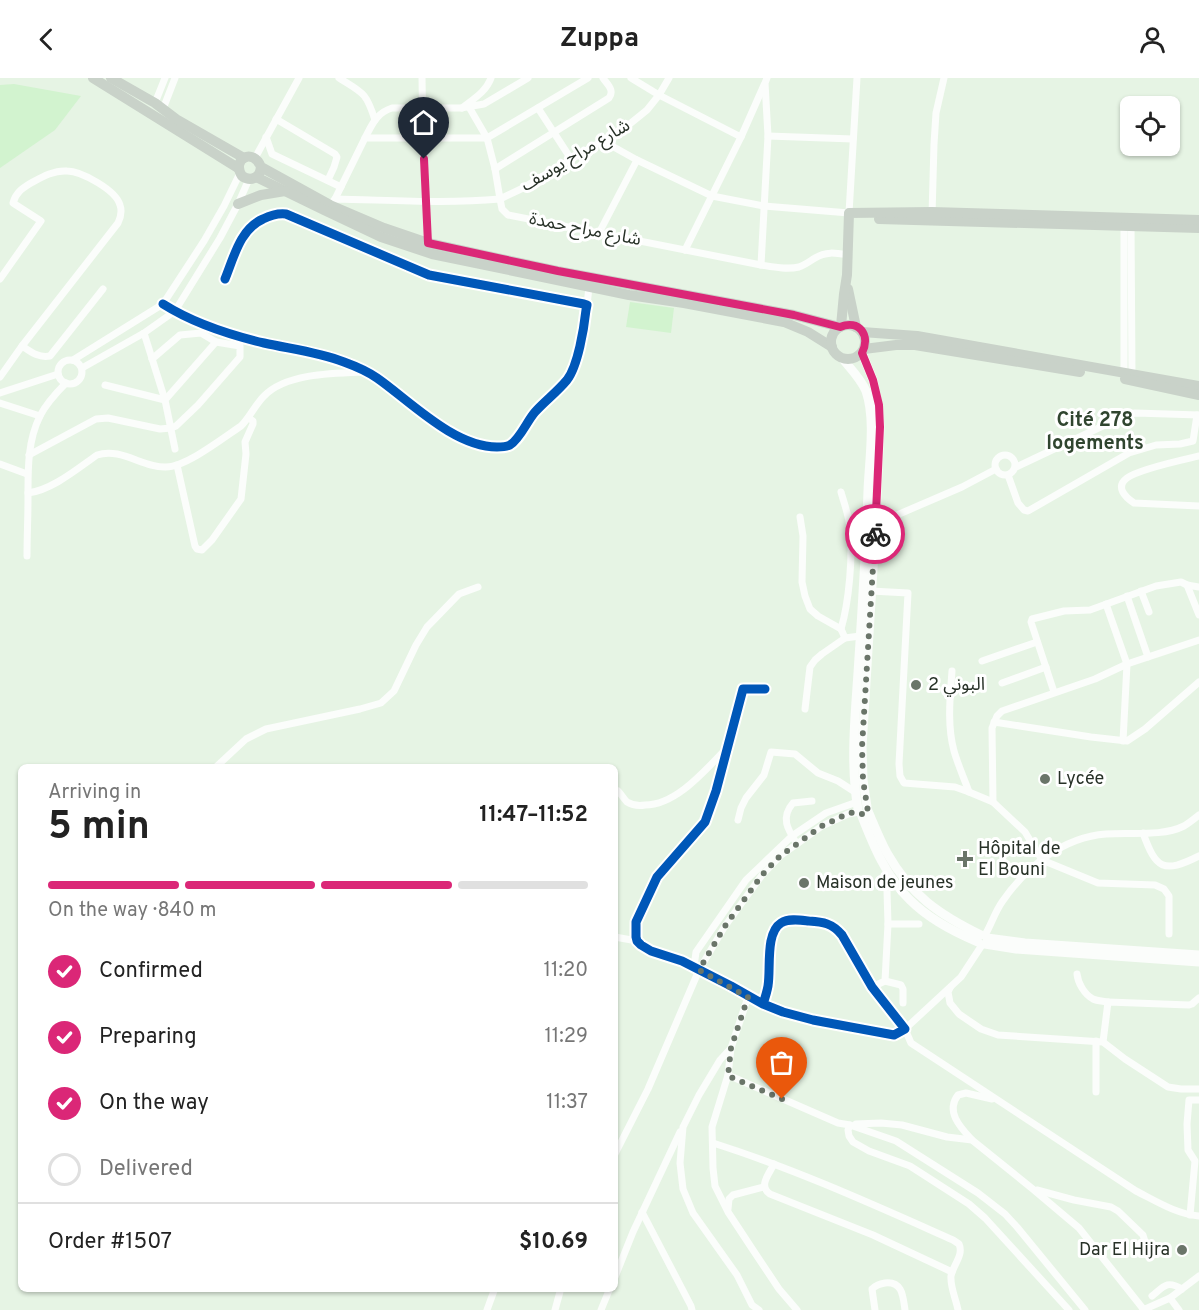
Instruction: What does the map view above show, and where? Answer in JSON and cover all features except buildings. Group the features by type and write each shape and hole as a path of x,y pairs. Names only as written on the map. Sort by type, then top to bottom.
{"main road":[{"path":"93,78 285,191 381,237 432,254 589,287 784,322 808,332 832,347 861,382 869,405 871,428 854,742 861,807 887,853 900,874 921,898 983,940 1016,949 1199,962"},
{"path":"111,78 159,106 249,169 333,202 384,228 428,243 558,271 794,315 841,327"},
{"path":"238,204 261,195 285,191"},
{"path":"841,327 847,275 849,217 932,216 1128,222 1199,220"},
{"path":"1128,222 1199,228"},
{"path":"847,275 850,301 859,329 866,340 863,351 879,405 880,427 862,747 861,807"},
{"path":"832,347 833,333 849,325 859,329 917,336 1199,386"},
{"path":"842,358 853,358 863,351 896,345 915,345 1117,378 1199,395"},
{"path":"983,940 1199,955"}],"street":[{"path":"159,106 165,78"},
{"path":"159,106 175,78"},
{"path":"73,360 82,368 82,375 77,382 69,384 58,374 62,363 73,360 163,304 249,169 299,78"},
{"path":"339,78 363,93 375,120"},
{"path":"422,78 428,243"},
{"path":"461,108 478,96 486,88 491,78"},
{"path":"469,107 486,138 495,169 500,199 333,202 378,114 384,110 422,107 461,108 484,104 528,78"},
{"path":"365,138 486,138 588,78"},
{"path":"495,169 611,96 611,88 603,78"},
{"name":"شارع مراح يوسف","path":"500,199 521,189 637,119 659,95 669,78"},
{"path":"603,141 712,196 764,206 849,217 857,78"},
{"path":"932,216 936,113 944,78"},
{"path":"634,79 659,95 741,137"},
{"path":"761,265 768,136 766,81"},
{"path":"685,250 766,81"},
{"path":"538,108 571,159"},
{"path":"276,119 335,154 337,158 328,180"},
{"path":"768,136 853,139"},
{"path":"266,137 272,154 341,187"},
{"path":"599,233 637,160"},
{"path":"82,368 144,333 175,311 238,204 249,169"},
{"path":"0,279 41,220 12,202 14,196 22,188 58,171 69,171 82,174 118,198 121,206 118,223 0,377"},
{"name":"شارع مراح حمدة","path":"500,199 502,209 508,215 761,265 789,269 805,265 826,253 848,255"},
{"path":"225,279 248,228 257,221 279,213 429,275 587,305"},
{"path":"1128,222 1124,283 1128,373"},
{"path":"1128,222 1133,284 1128,373"},
{"path":"1124,283 1133,284"},
{"path":"163,304 218,330 264,343 327,356 366,372 376,377 418,411 454,434 487,447 502,447 509,446 515,441 534,413 571,373 575,365 586,314 589,287"},
{"path":"22,346 36,355 50,356 104,289"},
{"path":"144,333 165,400 176,448"},
{"path":"29,455 96,419 108,418 160,429 176,426 240,357 240,346 216,342 201,333 180,336 152,359"},
{"path":"165,400 216,342"},
{"path":"28,493 49,487 104,453 116,453 165,468 177,465 189,460 241,426 265,395 286,382 322,375 366,372"},
{"path":"0,393 58,374"},
{"path":"27,556 27,474 33,435 40,416 53,396 66,383"},
{"path":"105,385 165,400"},
{"path":"0,403 40,416"},
{"path":"1008,475 1018,503 1028,511 1128,453 1156,445 1193,441 1198,415 1135,413 1126,415 1016,467 1008,475 1002,475 996,469 996,461 1003,455 1011,457 1016,467"},
{"path":"177,465 195,546 202,550 212,540 241,499 246,454 245,442 253,424 249,418"},
{"path":"1199,456 1136,473 1125,479 1121,486 1122,493 1134,503 1199,506"},
{"path":"0,464 27,474"},
{"path":"876,524 962,487 996,469"},
{"path":"841,492 850,526 846,613 841,629"},
{"path":"800,518 803,536 802,582 805,596 810,609 841,629 845,638"},
{"path":"1054,692 1030,622 1032,619 1064,611 1090,610 1156,586 1181,582 1199,587"},
{"path":"1187,585 1199,615"},
{"path":"219,764 246,739 266,729 360,709 381,702 394,691 427,627 459,594 478,587"},
{"path":"871,591 908,593 899,764 900,776 904,783 955,787 993,802 1025,832 1042,860 1098,884 1155,885 1164,889 1169,896 1169,934"},
{"path":"1141,591 1149,612"},
{"path":"1127,596 1148,657"},
{"path":"1106,604 1126,664 1123,741"},
{"path":"805,709 810,667 815,660 845,638 860,636"},
{"path":"993,802 992,728 993,722 1002,711 1095,679 1126,664 1199,640"},
{"path":"982,661 1037,642"},
{"path":"1002,683 1046,667"},
{"path":"952,671 950,726 954,752 969,792"},
{"path":"993,722 1127,741 1145,729 1199,682"},
{"path":"637,941 636,922 657,877 705,822 743,689 765,689"},
{"path":"618,791 628,802 638,806 666,801 691,783 728,746"},
{"path":"738,820 746,798 764,775 771,752 795,754 818,773 838,781 861,807"},
{"path":"797,844 786,822 787,810 793,804 812,801"},
{"path":"682,961 696,952 746,880 792,836 826,813 861,807"},
{"path":"618,1148 648,1089 697,968 725,926 762,875 780,856 822,826 861,807"},
{"path":"618,938 637,941 651,951 682,961 748,997 783,1012 894,1035 904,1029 961,977 1001,904 1021,880 1057,849 1076,840 1104,834 1168,832 1184,826 1199,815"},
{"path":"1143,833 1151,854 1160,864 1173,866 1199,856"},
{"path":"885,981 887,891"},
{"path":"763,1004 768,986 771,936 775,928 788,920 830,924 836,928 872,987 904,1029 911,1043 1136,1191 1174,1211 1199,1216"},
{"path":"888,924 919,924"},
{"path":"696,952 697,968"},
{"path":"1077,974 1078,980 1088,995 1108,1002 1188,1005 1199,998"},
{"path":"872,987 885,981 901,985 903,1003"},
{"path":"950,988 948,992 950,1003 959,1014 981,1029 998,1035 1100,1041 1168,1087 1199,1089"},
{"path":"748,997 731,1048 728,1076 712,1127 712,1168 716,1186 728,1212 779,1289 797,1310"},
{"path":"936,1000 950,1003"},
{"path":"1096,1092 1100,1041 1108,1002"},
{"path":"618,1270 642,1212 699,1095 720,1059 731,1048"},
{"path":"728,1076 838,1123 896,1141 942,1169 1005,1214 1085,1310"},
{"path":"999,1101 966,1093 958,1095 954,1100 953,1110 956,1122 972,1140 1079,1228 1144,1310 1170,1298 1199,1276"},
{"path":"1190,1215 1197,1160 1188,1150 1187,1124 1189,1100 1199,1100"},
{"path":"850,1125 880,1123 902,1125 947,1137 972,1140"},
{"path":"850,1125 849,1136 854,1142 869,1151 910,1166 969,1204 986,1218 1069,1310"},
{"path":"683,1127 680,1163 683,1189 693,1213 737,1275 752,1307 759,1310"},
{"path":"712,1143 774,1164 885,1210 959,1244 961,1252 952,1272 952,1288 958,1310"},
{"path":"774,1164 764,1183 764,1187 770,1194 873,1235 952,1272"},
{"path":"728,1212 729,1199 733,1195 764,1187"},
{"path":"1034,1190 1111,1207 1143,1235 1147,1248"},
{"path":"642,1212 692,1310"},
{"path":"875,1310 872,1289 875,1286 892,1282 901,1289 905,1310"},
{"path":"1152,1296 1168,1284 1175,1284 1182,1289"},
{"path":"487,1310 494,1292"},
{"path":"555,1310 560,1292"},
{"path":"601,1310 608,1292"},
{"path":"1170,1298 1179,1310"}],"green space":[{"path":"14,84 81,96 55,130 0,168 0,85"},
{"path":"630,302 674,308 671,333 626,327"}],"cycle path":[{"path":"163,304 199,323 225,332 324,356 357,367 377,378 449,431 481,445 497,447 507,446 514,442 535,412 571,374 582,336 587,305 429,275 286,214 266,218 249,230 239,244 225,279"},
{"path":"763,1004 768,986 771,943 776,928 784,921 791,920 819,922 831,926 842,935 872,987 905,1029 894,1035 783,1012 763,1004 682,961 651,951 637,941 636,922 657,877 705,822 716,791 743,689 765,689"}],"way so far":[{"path":"782,1099 728,1076 731,1048 748,997 699,970 725,926 762,875 780,856 822,826 848,813 858,812 865,815 868,812 863,780 862,747 875,534"}],"place":[{"name":"البوني 2","path":"916,685"},
{"name":"Lycée","path":"1045,779"},
{"name":"Hôpital de El Bouni","path":"965,859"},
{"name":"Maison de jeunes","path":"804,883"},
{"name":"Dar El Hijra","path":"1182,1250"}],"district":[{"name":"Cité 278 logements","path":"1095,432"}],"route":[{"path":"424,159 428,243 558,271 794,315 840,327 853,325 860,329 866,340 862,353 873,380 879,405 875,534"}]}
